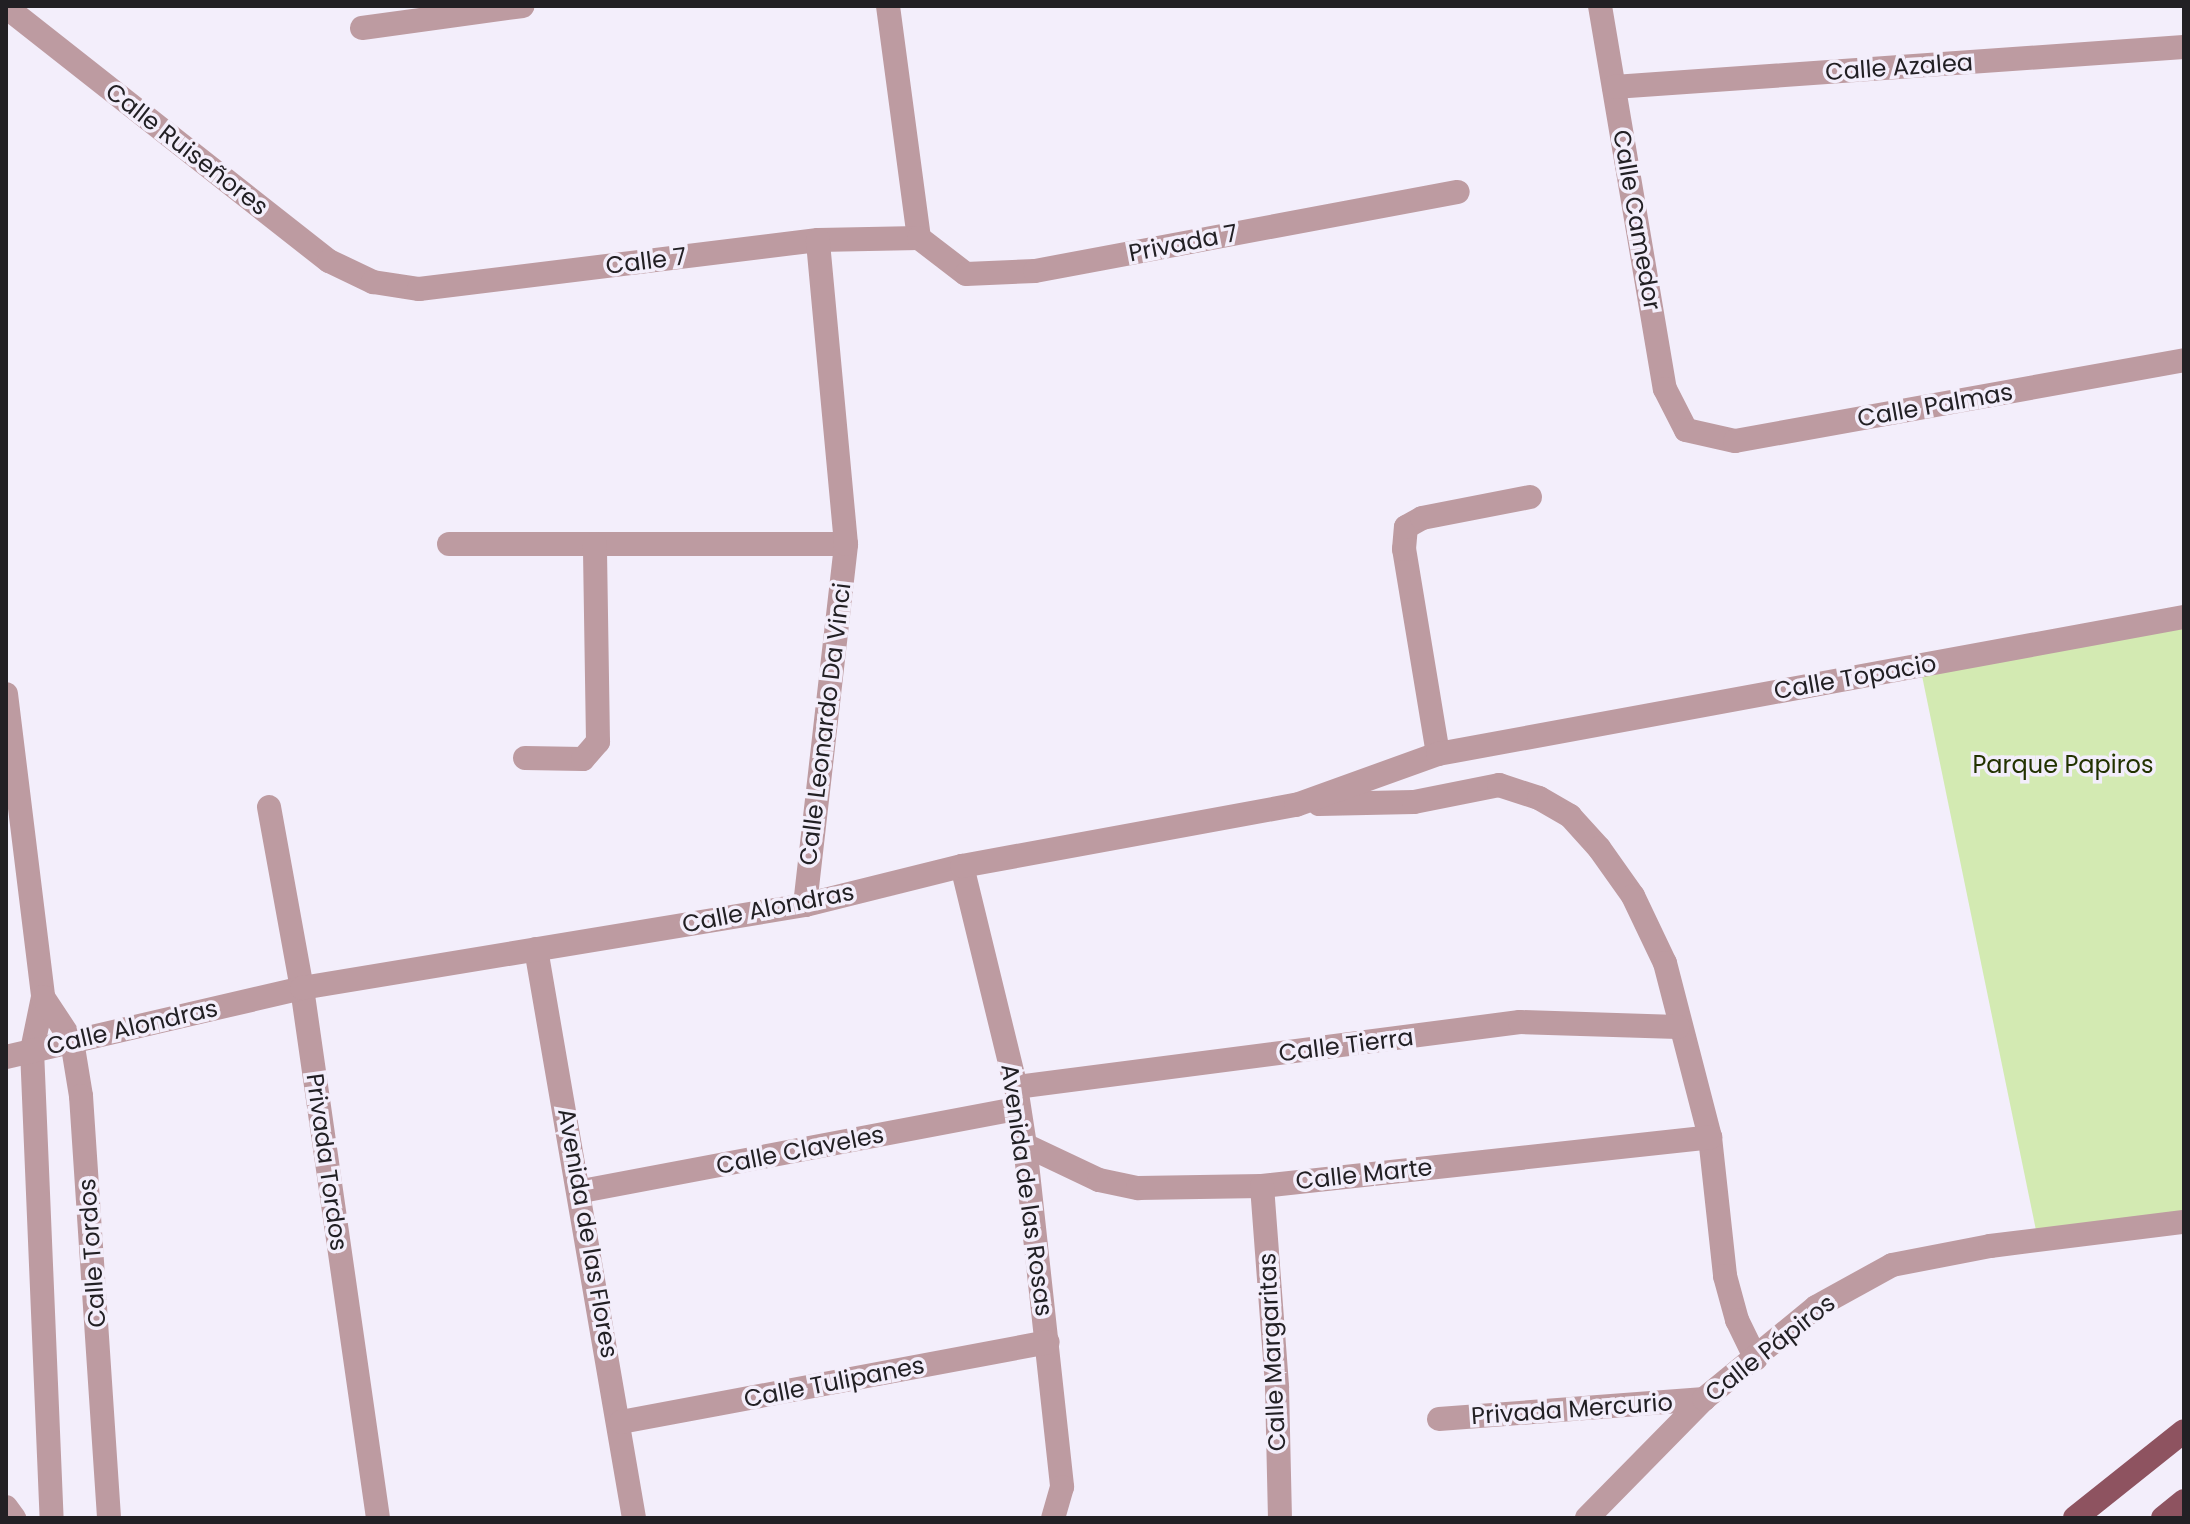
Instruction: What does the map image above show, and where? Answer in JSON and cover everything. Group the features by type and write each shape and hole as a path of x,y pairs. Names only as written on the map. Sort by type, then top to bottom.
{"main road":[{"path":"2075,1518 2184,1431"},
{"path":"2163,1518 2184,1501"}],"street":[{"path":"362,28 522,6"},
{"path":"888,6 919,238"},
{"name":"Calle Camedor","path":"1600,6 1665,389 1686,430"},
{"name":"Calle Ruiseñores","path":"6,7 329,261 373,282"},
{"name":"Calle Azalea","path":"1614,87 2184,47"},
{"name":"Privada 7","path":"919,238 966,274 1035,271 1458,192"},
{"name":"Calle 7","path":"373,282 419,289 818,240 919,238"},
{"name":"Calle Leonardo Da Vinci","path":"805,905 846,544 818,240"},
{"name":"Calle Palmas","path":"1686,430 1735,441 2184,360"},
{"path":"1438,754 1404,549 1406,527 1422,518 1530,497"},
{"path":"449,544 846,544"},
{"path":"525,758 583,759 598,742 595,544"},
{"name":"Calle Topacio","path":"1525,737 2184,617"},
{"name":"Calle Tordos","path":"6,694 43,997 32,1050 52,1518"},
{"name":"Calle Alondras","path":"6,1057 302,988 805,905 962,866 1296,805 1438,754 1525,737"},
{"path":"1296,805 1414,802 1499,785 1539,798 1570,816 1633,896 1665,963 1678,1027 1710,1137 1725,1276 1737,1320 1756,1359"},
{"name":"Privada Tordos","path":"269,807 302,988 378,1518"},
{"name":"Avenida de las Rosas","path":"962,866 1017,1098 1025,1145 1062,1487 1053,1518"},
{"name":"Avenida de las Flores","path":"536,949 582,1191 634,1518"},
{"name":"Calle Tordos","path":"43,997 72,1041 81,1096 109,1518"},
{"name":"Calle Tierra","path":"1017,1098 1520,1022 1678,1027"},
{"name":"Calle Claveles","path":"582,1191 1017,1098"},
{"name":"Calle Marte","path":"1025,1145 1099,1180 1138,1188 1262,1186 1710,1137"},
{"name":"Calle Margaritas","path":"1262,1186 1277,1387 1280,1518"},
{"name":"Calle Pápiros","path":"1587,1518 1704,1399 1816,1307 1892,1265 1990,1246 2184,1222"},
{"name":"Calle Tulipanes","path":"621,1422 1048,1342"},
{"name":"Privada Mercurio","path":"1439,1419 1704,1399"},
{"path":"6,1507 14,1518"}],"green space":[{"name":"Parque Papiros","path":"2184,621 2184,1216 2038,1240 1920,666"}]}
